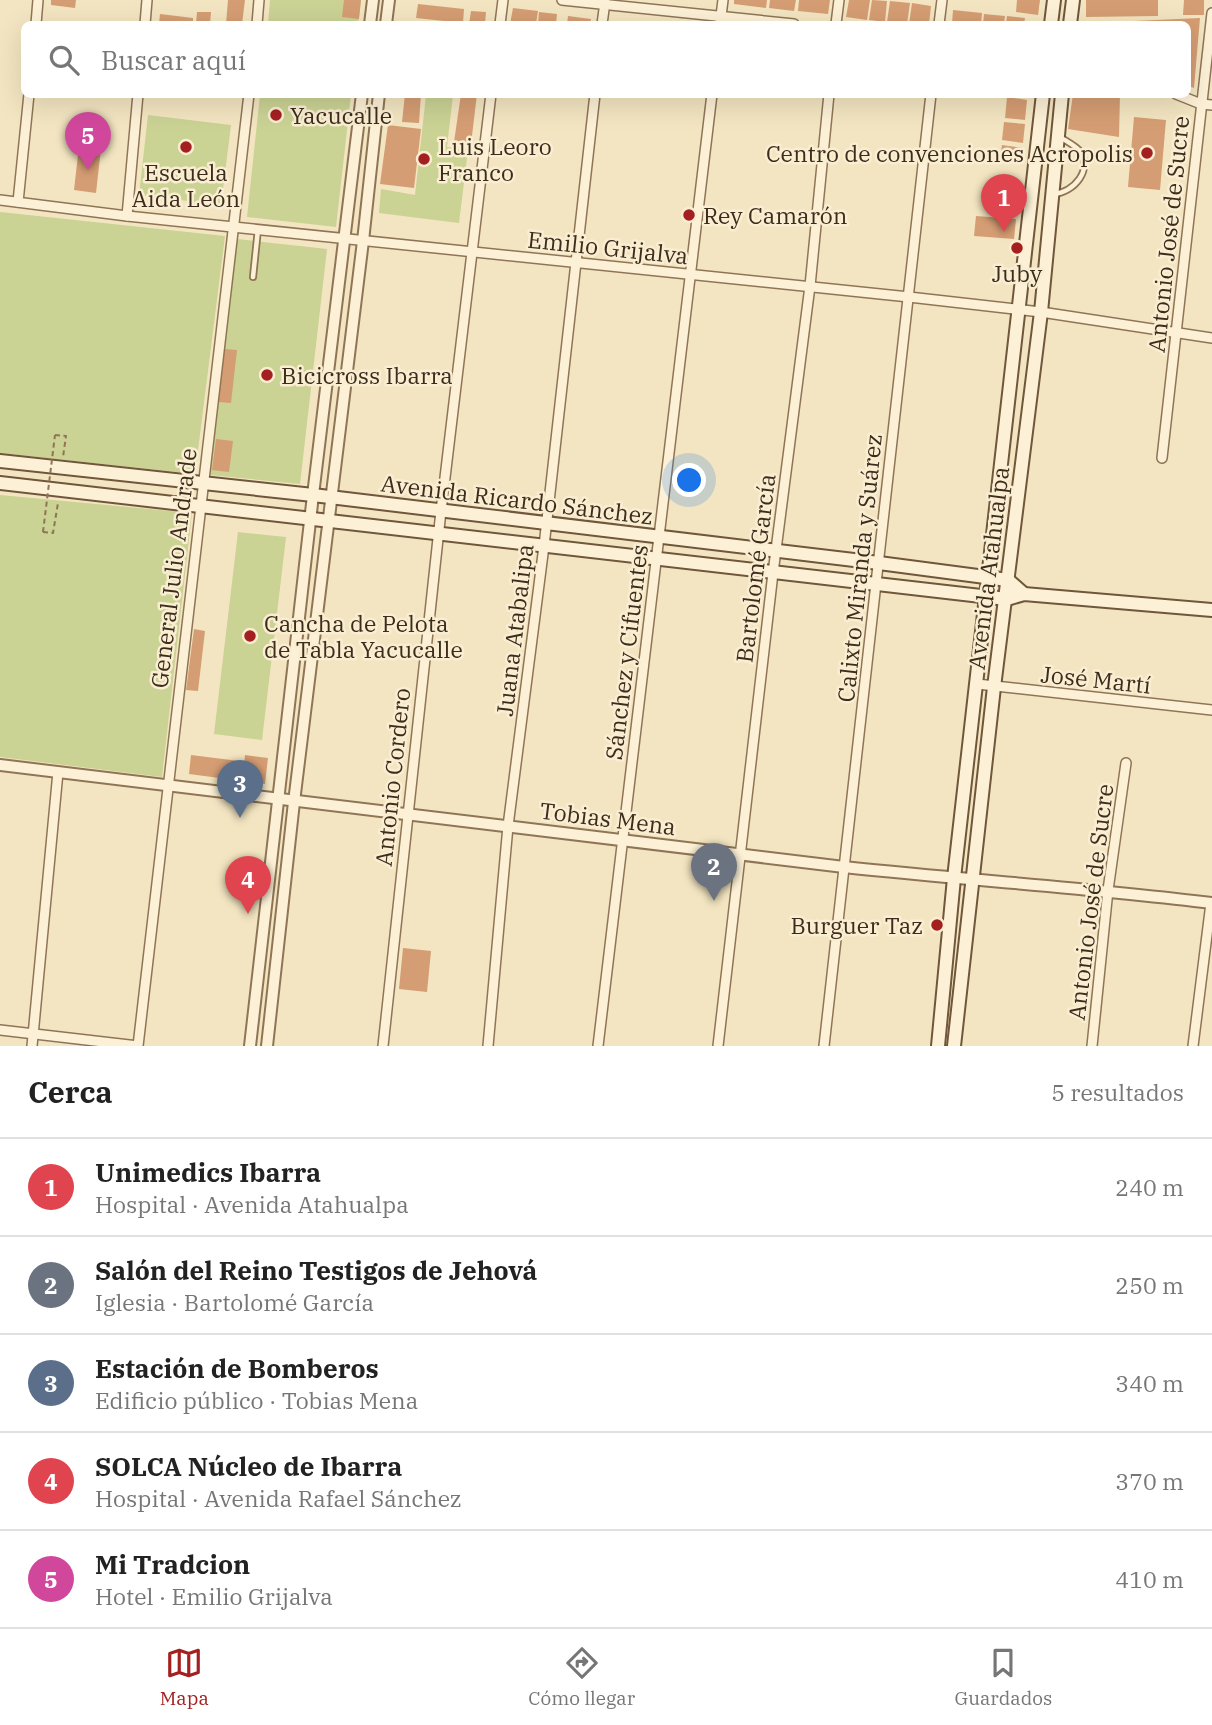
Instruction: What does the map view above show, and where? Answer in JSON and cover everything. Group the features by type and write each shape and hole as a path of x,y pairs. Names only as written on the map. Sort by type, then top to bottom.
{"main road":[{"path":"1051,21 1054,0"},
{"path":"1070,21 1073,0"},
{"name":"Avenida Atahualpa","path":"938,1046 954,878 1043,98"},
{"name":"Avenida Atahualpa","path":"954,1046 994,687 1041,312 1062,98"},
{"name":"Avenida Ricardo Sánchez","path":"0,461 313,495 1008,580"},
{"name":"Avenida Ricardo Sánchez","path":"0,483 1007,599 1024,594 1212,610"},
{"path":"1008,580 1024,594"}],"street":[{"path":"36,21 38,0"},
{"path":"145,21 147,0"},
{"path":"257,21 260,0"},
{"path":"370,21 373,0"},
{"path":"386,21 389,0"},
{"path":"500,21 503,0"},
{"path":"562,0 605,2 720,21 723,0"},
{"path":"836,21 839,0"},
{"path":"939,21 942,0"},
{"path":"602,21 605,2"},
{"name":"Antonio José de Sucre","path":"1162,458 1212,13"},
{"path":"18,202 29,98"},
{"path":"127,216 138,98"},
{"name":"General Julio Andrade","path":"138,1046 249,98"},
{"path":"250,1046 362,98"},
{"path":"267,1046 379,98"},
{"name":"Antonio Cordero","path":"383,1046 438,533 491,98"},
{"name":"Juana Atabalipa","path":"488,1046 508,826 547,524 595,98"},
{"name":"Sánchez y Cifuentes","path":"598,1046 712,98"},
{"name":"Bartolomé García","path":"718,1046 773,573 810,286 829,98"},
{"name":"Calixto Miranda y Suárez","path":"824,1046 931,98"},
{"path":"1186,98 1212,105"},
{"name":"Emilio Grijalva","path":"0,200 127,216 1041,312 1212,338"},
{"name":"José Martí","path":"977,684 1212,710"},
{"name":"Antonio José de Sucre","path":"1092,1046 1108,890 1126,763"},
{"name":"Tobias Mena","path":"0,765 624,842 954,878 1108,890 1212,903"},
{"path":"32,1046 58,772"},
{"path":"1193,1046 1212,893"},
{"path":"256,985 274,988"},
{"path":"0,1030 138,1046"}],"lane":[{"path":"1052,194 1064,194 1073,187 1084,166 1077,148 1059,137"},
{"path":"253,277 258,229"}],"path":[{"path":"60,489 53,533 43,532 55,435 66,436 62,468"}],"green space":[{"path":"270,0 361,0 358,21 268,21"},
{"path":"260,98 351,98 336,227 247,217"},
{"path":"426,98 453,98 447,147 468,150 459,223 379,213 381,189 415,195"},
{"name":"Escuela Aida León","path":"148,115 231,125 221,205 139,195"},
{"path":"0,212 225,236 195,474 0,453"},
{"name":"Bicicross Ibarra","path":"237,239 327,249 300,484 210,475"},
{"path":"0,495 192,513 162,777 0,757"},
{"name":"Cancha de Pelota de Tabla Yacucalle","path":"238,532 286,537 262,740 214,734"}],"building":[{"path":"51,0 76,0 75,8 51,5"},
{"path":"228,0 245,0 242,21 226,21"},
{"path":"344,0 361,0 359,19 342,17"},
{"path":"734,0 767,0 766,8 734,4"},
{"path":"770,0 796,0 794,11 769,8"},
{"path":"799,0 830,0 828,14 798,11"},
{"path":"849,0 870,0 867,20 846,17"},
{"path":"872,0 887,1 885,21 869,20"},
{"path":"1017,0 1040,0 1038,15 1016,12"},
{"path":"1086,0 1158,0 1158,16 1086,17"},
{"path":"1184,0 1204,0 1204,15 1183,15"},
{"path":"890,1 910,3 907,21 887,21"},
{"path":"912,3 931,6 929,21 909,21"},
{"path":"418,4 464,9 463,21 416,18"},
{"path":"513,8 538,11 536,21 511,21"},
{"path":"953,10 982,13 981,21 952,21"},
{"path":"471,11 486,12 485,21 469,21"},
{"path":"197,12 211,12 210,21 196,21"},
{"path":"539,12 557,14 556,21 538,21"},
{"path":"160,14 193,18 193,21 159,21"},
{"path":"984,14 1005,16 1004,21 983,21"},
{"path":"568,16 591,19 591,21 567,21"},
{"path":"1007,16 1025,18 1024,21 1006,21"},
{"path":"1200,18 1194,88 1191,87 1191,21 1134,21"},
{"path":"405,98 421,98 419,123 402,122"},
{"path":"460,98 477,98 471,144 454,142"},
{"path":"1007,98 1027,100 1025,120 1005,118"},
{"path":"1072,98 1120,98 1119,137 1068,129"},
{"name":"Centro de convenciones Acropolis","path":"1134,117 1166,120 1160,190 1128,187"},
{"path":"1004,122 1025,124 1023,143 1002,140"},
{"path":"388,125 421,129 414,188 380,184"},
{"path":"1002,145 1023,148 1021,160 1000,157"},
{"path":"79,146 101,148 96,193 74,190"},
{"path":"976,216 1016,219 1014,239 974,236"},
{"path":"224,349 237,350 231,403 218,402"},
{"path":"216,439 233,441 229,472 212,470"},
{"path":"194,629 205,631 198,691 186,690"},
{"path":"191,755 239,761 238,765 244,766 245,755 268,758 265,784 189,774"},
{"path":"403,948 431,951 427,992 399,989"}],"place":[{"name":"Yacucalle","path":"276,115"},
{"name":"Escuela Aida León","path":"186,147"},
{"name":"Centro de convenciones Acropolis","path":"1147,153"},
{"name":"Luis Leoro Franco","path":"424,159"},
{"name":"Mi Tradcion","path":"88,170"},
{"name":"Rey Camarón","path":"689,215"},
{"name":"Unimedics Ibarra","path":"1004,232"},
{"name":"Juby","path":"1017,248"},
{"name":"Bicicross Ibarra","path":"267,375"},
{"name":"Cancha de Pelota de Tabla Yacucalle","path":"250,636"},
{"name":"Estación de Bomberos","path":"240,818"},
{"name":"Salón del Reino Testigos de Jehová","path":"714,901"},
{"name":"SOLCA Núcleo de Ibarra","path":"248,914"},
{"name":"Burguer Taz","path":"937,925"}]}
